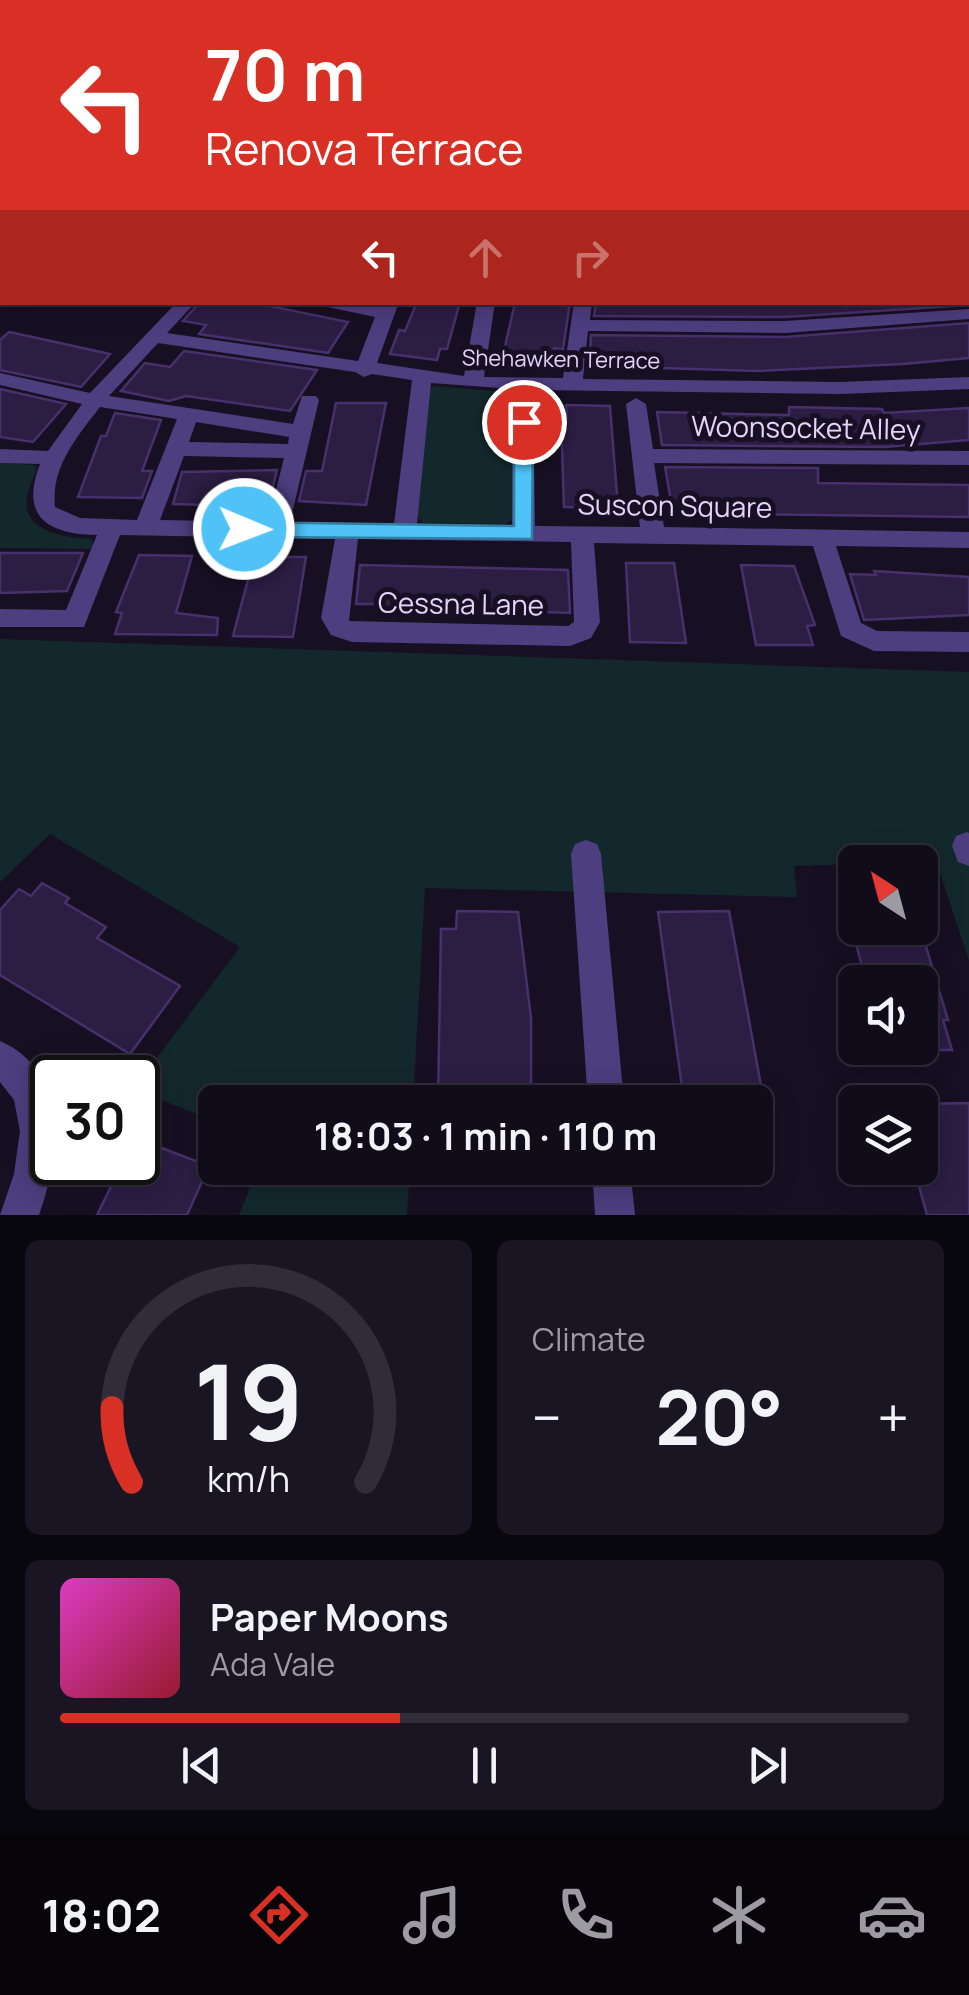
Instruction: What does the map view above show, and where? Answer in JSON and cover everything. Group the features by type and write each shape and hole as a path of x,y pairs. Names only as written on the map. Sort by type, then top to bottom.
{"street":[{"name":"Suscon Square","path":"184,305 92,400 57,458 42,492 42,506 51,517 67,524 146,528 969,540"},
{"path":"351,305 388,308 364,371"},
{"path":"473,383 486,305"},
{"path":"572,386 583,305"},
{"path":"580,325 802,326 969,314"},
{"name":"Shehawken Terrace","path":"155,337 364,371 473,383 840,388 969,383"},
{"path":"0,379 92,400 188,414 299,441"},
{"path":"405,532 422,379"},
{"path":"523,385 524,534"},
{"path":"278,530 309,400"},
{"path":"636,404 654,535"},
{"path":"146,528 188,414"},
{"path":"175,449 299,441"},
{"path":"0,456 57,458"},
{"name":"Woonsocket Alley","path":"643,456 969,458"},
{"path":"0,618 74,620 112,527"},
{"name":"Cessna Lane","path":"348,531 334,618 340,628 352,632 570,636 582,631 588,622 582,534"},
{"path":"822,538 850,629 860,637 874,641 969,642"},
{"path":"586,854 605,1085"},
{"path":"0,1059 13,1067 31,1092 40,1126 37,1168 19,1215"},
{"path":"612,1185 615,1215"}],"green space":[{"path":"430,388 515,393 516,518 505,524 423,523 415,516"},
{"path":"0,463 34,465 37,470 29,488 29,515 36,524 59,535 92,539 93,549 0,548"},
{"path":"0,639 969,672 969,961 938,870 938,845 838,845 838,865 794,866 797,897 425,888 414,1085 198,1085 198,1114 160,1100 159,1055 240,947 50,834 0,882"},
{"path":"251,1185 409,1185 407,1215 239,1215"}],"building":[{"path":"197,305 265,305 348,322 328,353 199,334 206,325 183,321"},
{"path":"416,305 459,305 447,349 440,349 437,360 390,354 399,330 405,331"},
{"path":"570,305 563,349 554,348 550,369 510,365 512,356 503,355 514,307"},
{"path":"596,305 969,305 785,317 594,316"},
{"path":"969,323 969,358 903,364 758,371 595,366 595,352 590,351 591,335 785,337"},
{"path":"9,332 110,354 81,387 0,370 0,340"},
{"path":"184,351 317,370 290,411 186,396 169,401 121,391 145,363 170,367"},
{"path":"0,389 66,404 33,442 0,437"},
{"path":"336,403 386,403 366,505 299,501 306,471 322,471"},
{"path":"566,405 610,406 618,508 564,507 561,418 567,418"},
{"path":"789,407 882,409 884,413 969,408 969,440 884,447 662,445 657,412 789,415"},
{"path":"115,413 161,420 142,471 152,471 142,498 78,497 101,436 106,436"},
{"path":"665,467 818,468 818,483 969,485 969,517 673,513"},
{"path":"277,470 268,507 173,504 182,472"},
{"path":"0,553 83,553 67,591 0,593"},
{"path":"139,555 192,556 176,613 218,618 217,635 115,634 122,613 116,612"},
{"path":"254,557 306,557 293,637 233,636"},
{"path":"626,563 674,563 686,643 630,642"},
{"path":"360,565 568,570 570,613 489,610 488,606 380,609 380,604 356,604"},
{"path":"741,565 794,566 815,625 807,626 813,645 756,645"},
{"path":"874,571 969,577 969,615 864,620 850,574 876,575"},
{"path":"42,883 69,898 65,903 106,927 97,938 180,986 130,1054 0,975 0,910 19,889 31,896"},
{"path":"457,911 518,912 531,1018 531,1085 438,1085 441,929 456,929"},
{"path":"729,911 761,1085 682,1085 658,912"},
{"path":"856,945 926,945 932,965 862,965"},
{"path":"938,987 948,1020 943,1020 952,1050 938,1050"},
{"path":"969,1103 969,1215 927,1215 919,1185 938,1185 938,1104"},
{"path":"160,1147 198,1162 200,1185 187,1215 97,1215 112,1185 160,1185"}],"route":[{"path":"244,529 524,534 524,422"}]}
